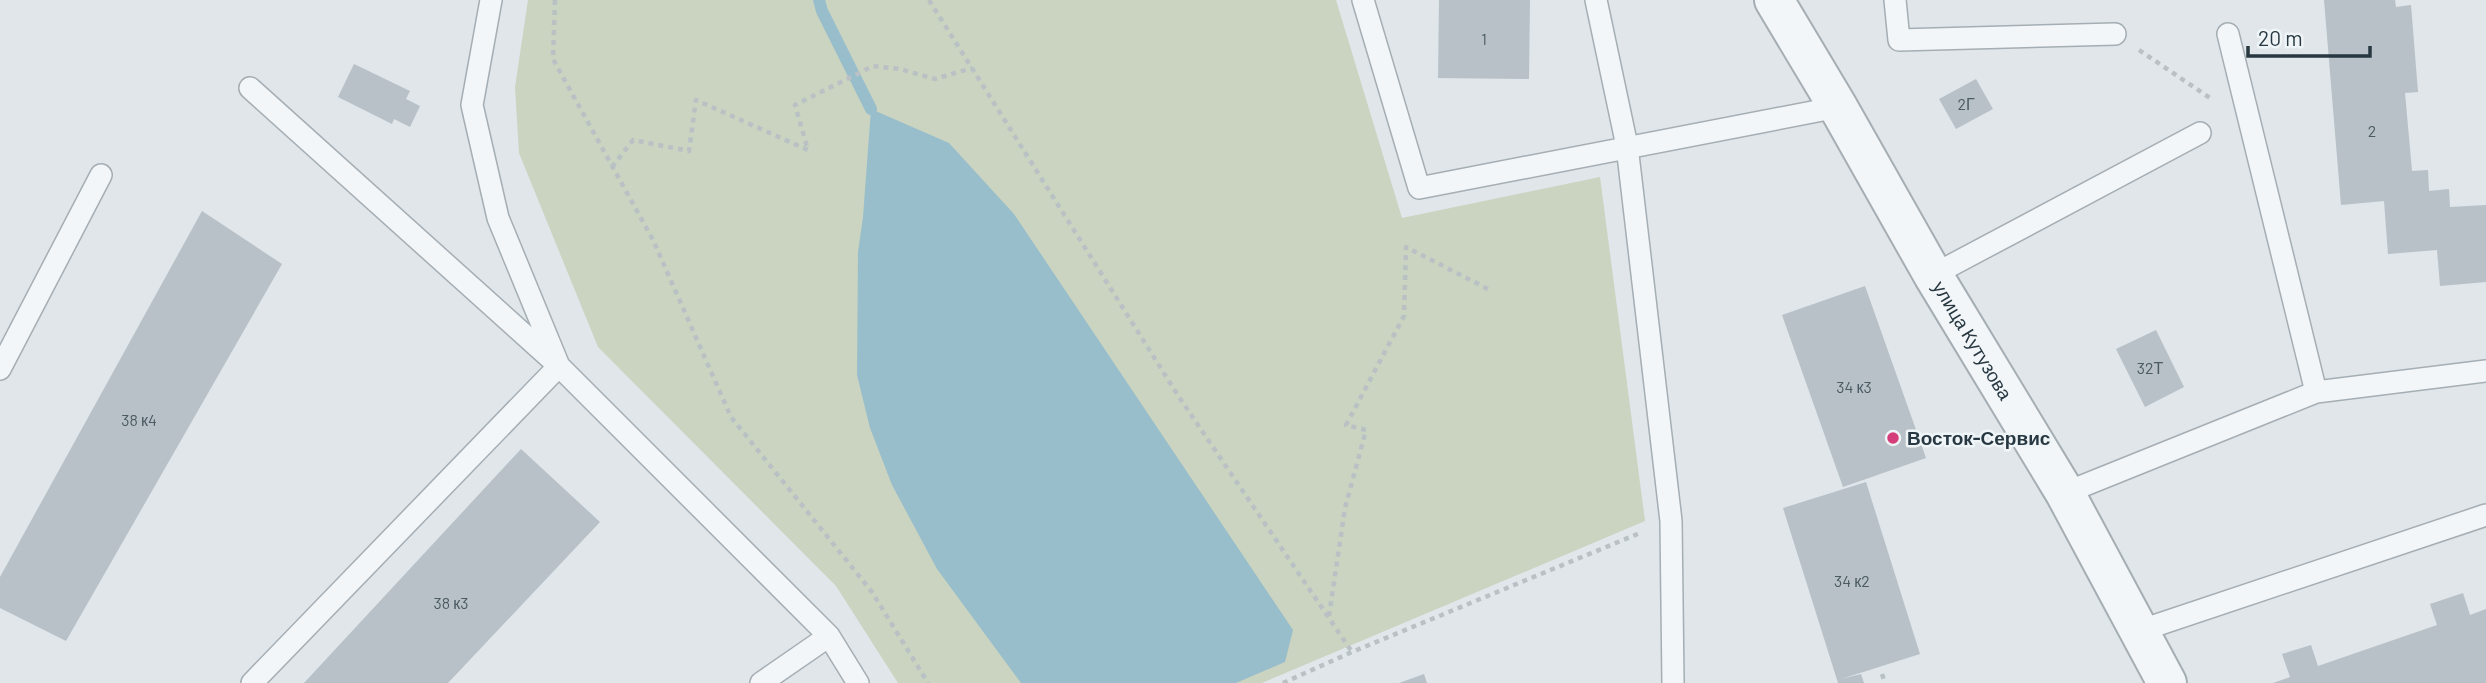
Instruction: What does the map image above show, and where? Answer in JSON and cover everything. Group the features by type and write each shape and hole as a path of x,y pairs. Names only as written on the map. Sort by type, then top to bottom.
{"street":[{"name":"улица Кутузова","path":"1774,0 1933,275 2065,493 2167,683"}],"lane":[{"path":"491,0 472,105 498,218 559,366"},
{"path":"1363,0 1419,188 1838,107"},
{"path":"1596,0 1627,146 1671,521 1673,683"},
{"path":"1895,0 1899,40 2115,34"},
{"path":"2228,34 2316,392"},
{"path":"250,88 559,366 830,636 858,683"},
{"path":"1933,275 2200,134"},
{"path":"0,369 101,175"},
{"path":"251,683 559,366"},
{"path":"2065,493 2316,392 2486,371"},
{"path":"2139,631 2486,515"},
{"path":"761,683 830,636"}],"path":[{"path":"555,0 553,60 653,240 731,417 872,592 928,683"},
{"path":"929,0 1179,397 1352,652"},
{"path":"2115,34 2250,125"},
{"path":"612,167 633,140 689,151 696,100 808,150 795,105 873,66 900,69 935,79 972,68"},
{"path":"1328,617 1345,508 1366,430 1346,425 1404,316 1406,247 1488,289"},
{"path":"1283,683 1621,541"},
{"path":"1882,674 1885,683"}],"green space":[{"path":"528,0 1336,0 1402,218 1600,177 1645,521 1262,683 898,683 836,586 598,347 519,153 515,87"}],"water":[{"path":"871,109 949,143 1014,214 1293,630 1285,662 1236,683 1021,683 937,569 892,485 870,428 857,375 858,252"}],"building":[{"path":"1439,0 1530,0 1529,79 1438,78"},
{"path":"2324,0 2395,0 2396,7 2411,5 2418,92 2405,93 2412,171 2428,170 2429,191 2449,189 2450,207 2486,205 2486,282 2440,286 2437,250 2388,254 2384,201 2341,205"},
{"path":"354,64 410,91 406,99 420,106 410,127 394,119 392,124 338,97"},
{"path":"1976,79 1993,109 1956,129 1939,99"},
{"path":"202,211 282,264 66,641 0,608 0,577"},
{"path":"1865,286 1926,458 1843,487 1782,315"},
{"path":"2156,330 2184,387 2145,407 2116,349"},
{"path":"521,449 600,522 448,683 304,683"},
{"path":"1866,482 1920,654 1841,679 1861,674 1864,683 1838,683 1783,508"},
{"path":"2463,593 2470,615 2486,609 2486,683 2273,683 2290,677 2282,654 2311,645 2318,666 2437,625 2430,604"},
{"path":"1424,674 1427,683 1399,683"}],"waterway":[{"path":"819,0 871,109"}],"place":[{"name":"Восток-Сервис","path":"1893,438"}]}
